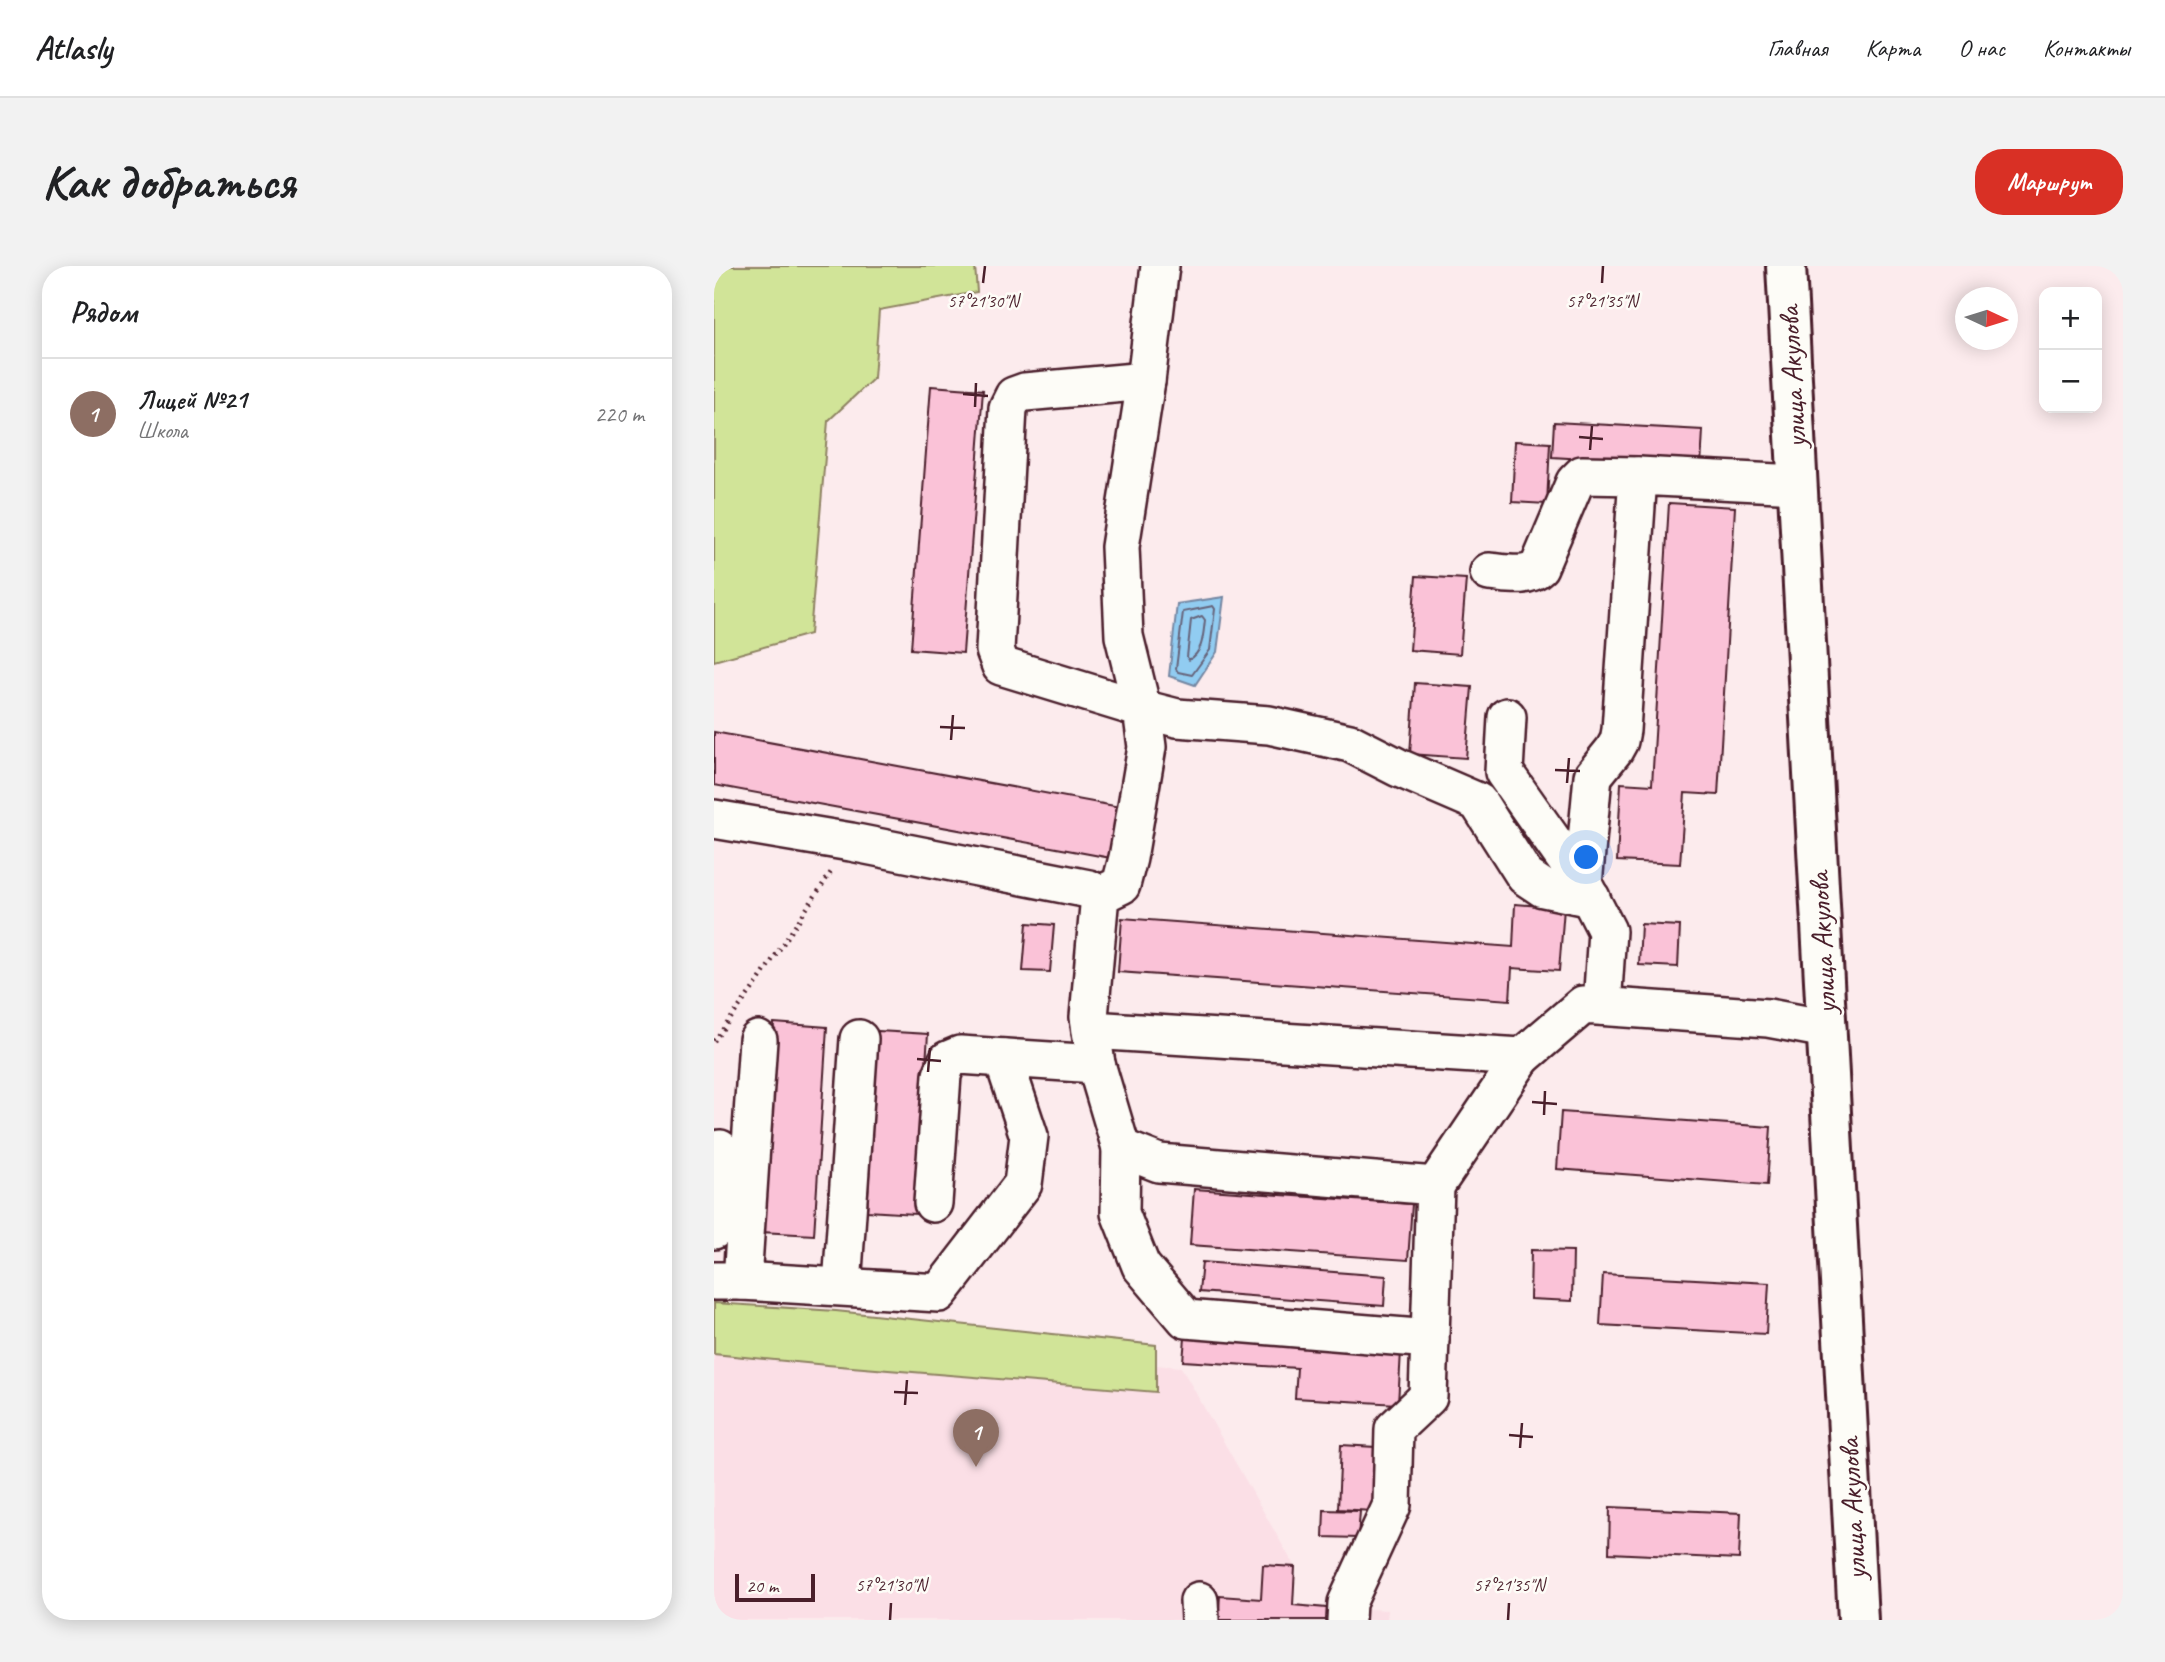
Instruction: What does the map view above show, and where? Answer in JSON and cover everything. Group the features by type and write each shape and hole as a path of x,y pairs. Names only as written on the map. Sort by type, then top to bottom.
{"main road":[{"name":"улица Акулова","path":"1786,266 1858,1620"}],"lane":[{"path":"714,819 851,842 1089,890 1100,895 1121,885 1147,747 1142,709 1124,636 1120,547 1146,381 1160,266"},
{"path":"1146,381 1025,392 1014,396 1008,408 995,650 1001,666 1177,718 1269,725 1350,743 1399,768 1478,802 1525,876 1543,888 1587,891"},
{"path":"1489,572 1526,574 1539,567 1575,482 1582,475 1797,484"},
{"path":"1587,891 1592,776 1614,750 1621,730 1639,476"},
{"path":"1507,717 1504,772 1587,891 1607,931 1602,1006"},
{"path":"1100,895 1089,1017 1094,1047 1121,1148 1120,1213 1141,1266 1186,1319 1430,1339"},
{"path":"1346,1620 1347,1603 1392,1505 1394,1429 1428,1397 1435,1186 1522,1057 1583,1004 1768,1018 1827,1029"},
{"path":"842,1286 859,1039"},
{"path":"758,1040 728,1281 939,1293 1023,1184 1029,1136 1003,1058"},
{"path":"933,1203 942,1075 948,1060 960,1055 1003,1058 1094,1047 1522,1057"},
{"path":"1121,1148 1159,1163 1435,1186"},
{"path":"714,1230 720,1149"}],"path":[{"path":"714,1041 757,983 851,842"}],"shaded area":[{"path":"714,1332 1181,1367 1295,1567 1293,1605 1388,1610 1387,1620 714,1620"}],"green space":[{"path":"714,266 975,266 977,292 879,310 874,378 828,421 810,634 714,661"},
{"path":"714,1303 836,1311 1156,1345 1156,1392 714,1354"}],"water":[{"path":"1224,597 1217,652 1195,685 1169,676 1177,604"}],"building":[{"path":"931,386 983,390 963,653 911,649"},
{"path":"1554,422 1703,430 1701,466 1552,457"},
{"path":"1515,441 1550,443 1547,504 1512,502"},
{"path":"1669,503 1735,507 1718,795 1685,793 1680,864 1617,861 1621,783 1652,785"},
{"path":"1416,576 1466,579 1460,654 1410,650"},
{"path":"1415,683 1472,687 1466,758 1410,754"},
{"path":"714,732 1120,807 1111,858 714,785"},
{"path":"1515,904 1564,908 1559,971 1512,968 1510,1000 1118,972 1122,918 1513,947"},
{"path":"1027,923 1054,925 1050,972 1023,971"},
{"path":"1641,924 1680,926 1678,967 1639,965"},
{"path":"774,1023 827,1027 814,1235 761,1232"},
{"path":"878,1031 928,1034 916,1214 867,1211"},
{"path":"1561,1112 1771,1127 1767,1185 1557,1169"},
{"path":"1194,1189 1412,1204 1408,1260 1190,1245"},
{"path":"1531,1250 1573,1251 1572,1301 1530,1299"},
{"path":"1202,1262 1386,1276 1384,1306 1199,1292"},
{"path":"1603,1274 1769,1283 1766,1334 1600,1325"},
{"path":"1185,1338 1401,1351 1398,1404 1295,1398 1297,1368 1183,1361"},
{"path":"1341,1445 1376,1447 1373,1511 1338,1509"},
{"path":"1610,1507 1741,1513 1739,1559 1609,1553"},
{"path":"1324,1510 1360,1511 1358,1538 1323,1537"},
{"path":"1263,1565 1295,1567 1293,1605 1338,1609 1337,1620 1218,1620 1220,1596 1261,1599"}],"place":[{"name":"Лицей №21","path":"976,1467"}]}
